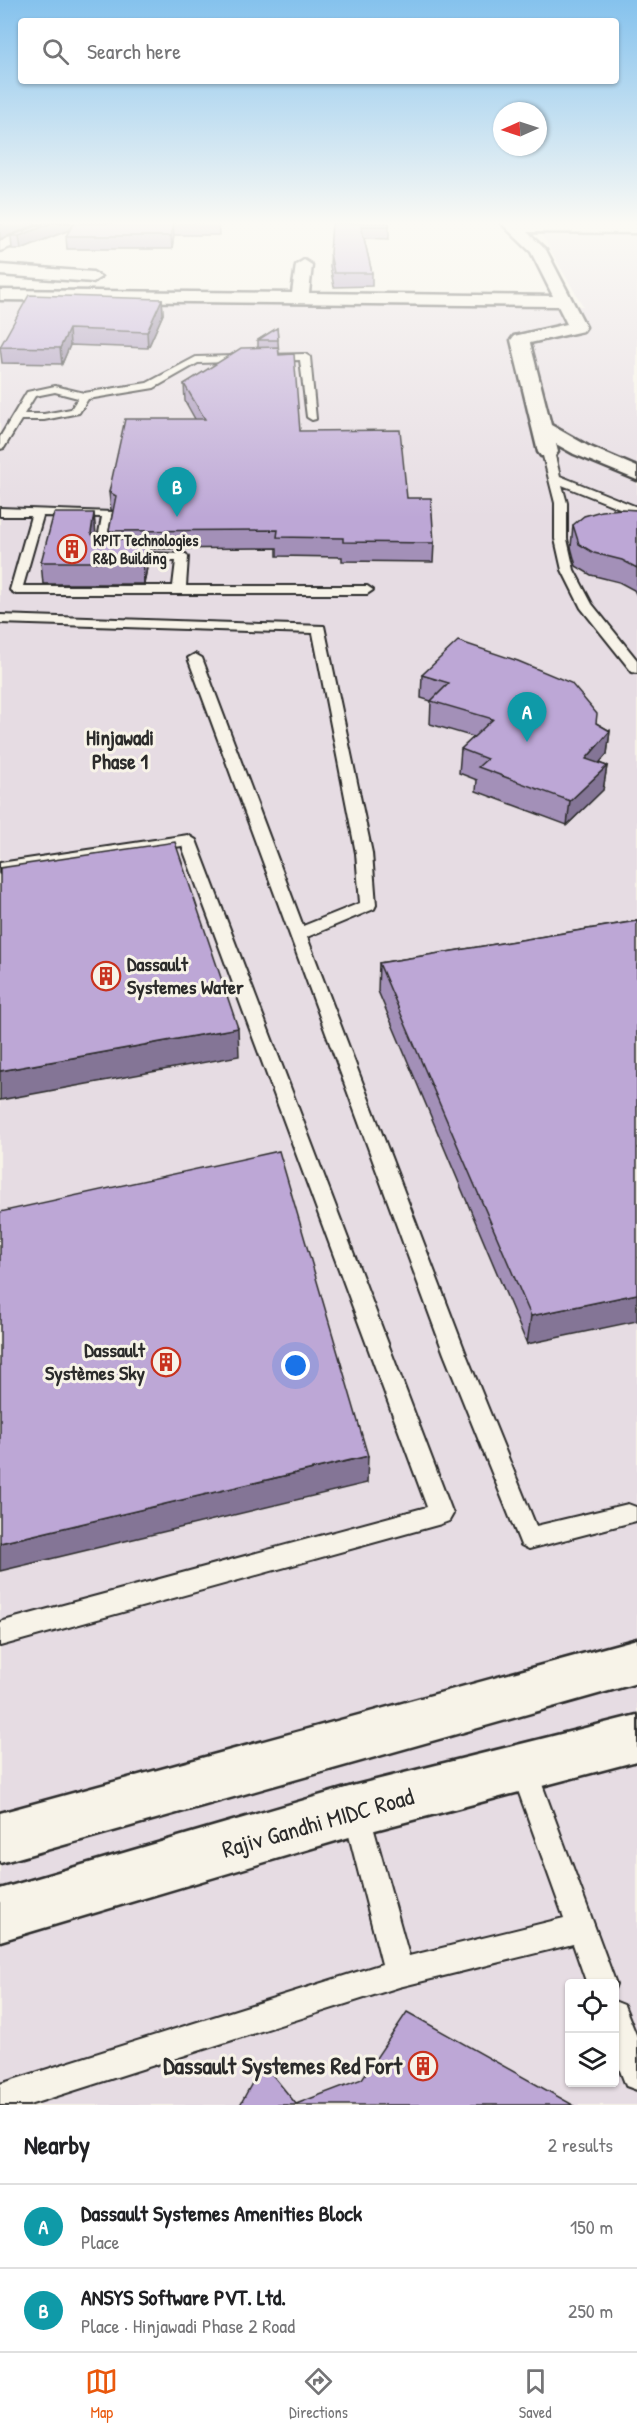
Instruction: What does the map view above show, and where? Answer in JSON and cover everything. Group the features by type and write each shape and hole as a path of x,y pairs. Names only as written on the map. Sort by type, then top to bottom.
{"street":[{"path":"548,452 520,340 577,327 574,321"},
{"path":"542,428 581,450 637,474"},
{"path":"0,1838 637,1661"},
{"name":"Rajiv Gandhi MIDC Road","path":"0,1915 356,1810 637,1738"}],"lane":[{"path":"0,446 31,394 55,389 84,396 150,386 196,360 305,357 312,417"},
{"path":"18,417 44,417 75,411 84,396"},
{"path":"548,452 561,504 561,539 568,570 586,605 637,669"},
{"path":"555,478 637,511"},
{"path":"0,512 109,514 101,555 182,557 179,591"},
{"path":"38,512 16,590 367,590"},
{"path":"0,619 319,629 364,853 368,905 298,934"},
{"path":"195,658 455,1354 529,1538 628,1514"},
{"path":"0,867 188,840 441,1514 0,1634"},
{"path":"523,1768 600,1979"},
{"path":"356,1810 399,1973"},
{"path":"1,2105 0,2100 399,1973 581,1928"},
{"path":"619,2026 637,2074"}],"shaded area":[{"path":"0,321 637,321 637,2105 0,2105"}],"building":[{"path":"14,321 152,321 147,332 69,329 60,348 0,347"},
{"path":"277,328 278,340 258,340"},
{"path":"278,347 279,355 294,354 300,431 400,430 407,498 431,498 434,543 343,542 343,538 277,537 278,530 109,531 116,496 109,492 125,419 205,419 184,384 241,348"},
{"path":"637,510 637,568 622,560 594,553 579,544 573,525 584,516 601,511"},
{"path":"54,513 94,513 91,533 95,538 146,540 143,562 41,562"},
{"path":"458,641 518,661 571,683 597,714 596,723 610,731 586,759 607,766 570,801 478,767 487,759 461,749 493,719 431,701 449,683 422,675"},
{"name":"Dassault Systemes Water","path":"175,842 238,1028 0,1071 0,868"},
{"path":"637,921 637,1294 531,1316 379,963"},
{"name":"Dassault Systèmes Sky","path":"279,1151 368,1456 0,1543 0,1212"},
{"path":"407,2012 573,2105 240,2105 263,2063 296,2104 362,2079"}],"place":[{"name":"ANSYS Software PVT. Ltd.","path":"177,517"},
{"name":"KPIT Technologies R&D Building","path":"72,549"},
{"name":"Dassault Systemes Amenities Block","path":"527,742"},
{"name":"Dassault Systemes Water","path":"106,976"},
{"name":"Dassault Systèmes Sky","path":"166,1362"},
{"name":"Dassault Systemes Red Fort","path":"423,2066"}],"district":[{"name":"Hinjawadi Phase 1","path":"120,750"}]}
